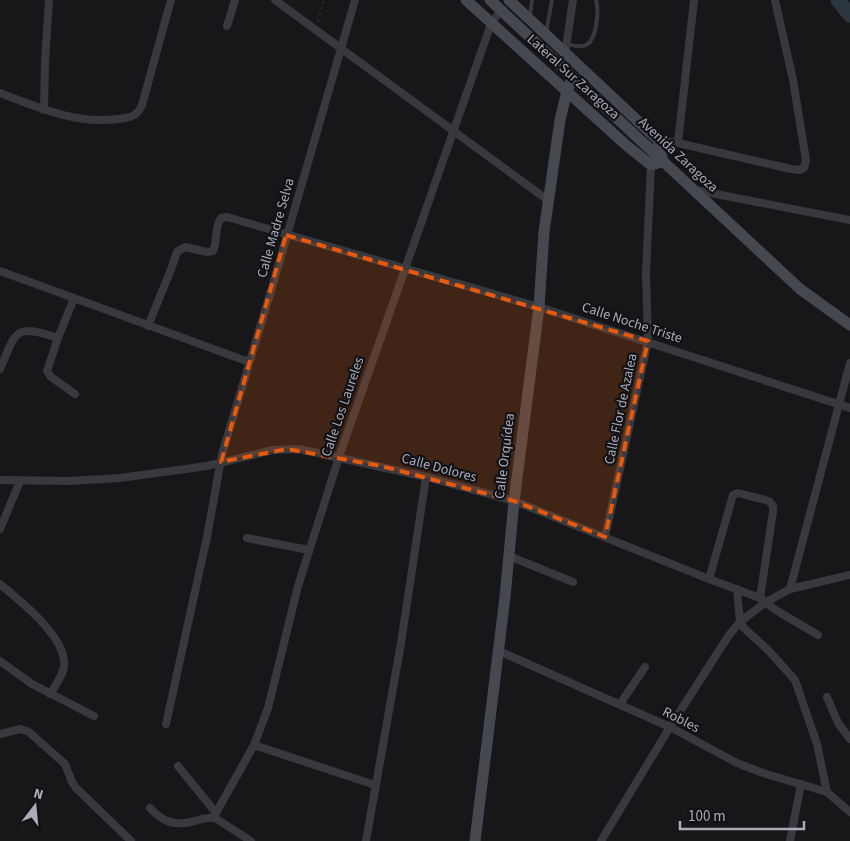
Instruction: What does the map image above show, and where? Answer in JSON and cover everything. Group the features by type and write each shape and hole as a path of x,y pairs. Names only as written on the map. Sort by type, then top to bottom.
{"street":[{"path":"44,110 44,61 49,0"},
{"path":"0,94 67,117 89,121 134,116 140,111 142,105 172,0"},
{"path":"227,26 235,0"},
{"path":"275,0 549,201"},
{"name":"Calle Madre Selva","path":"166,724 226,436 355,0"},
{"name":"Lateral Sur Zaragoza","path":"466,0 651,166"},
{"name":"Avenida Zaragoza","path":"490,0 800,289 850,325"},
{"path":"509,0 546,35 566,49 658,140 663,162 651,166"},
{"path":"561,66 566,49 573,0"},
{"path":"678,143 694,0"},
{"path":"658,140 791,169 800,170 804,168 806,160 793,80 775,0"},
{"name":"Calle Los Laureles","path":"215,816 254,745 261,728 276,682 289,622 309,550 339,457 452,131 491,24 501,10"},
{"path":"512,20 525,16"},
{"name":"Calle Orquídea","path":"475,841 499,651 514,501 539,307 544,232 560,120 567,91 573,77"},
{"name":"Calle Flor de Azalea","path":"605,537 648,341 646,272 651,166"},
{"path":"694,190 850,220"},
{"name":"Calle Noche Triste","path":"148,326 177,252 185,248 207,252 213,251 218,222 221,218 228,217 539,307 850,408"},
{"path":"0,271 249,362"},
{"path":"74,298 48,367 48,374 75,394"},
{"path":"0,369 10,346 23,330 30,330 58,338"},
{"path":"790,589 850,363"},
{"name":"Calle Dolores","path":"0,480 69,481 120,478 188,469 273,450 299,449 426,477 514,501 763,600 774,609 818,635"},
{"path":"366,841 401,643 426,477"},
{"path":"0,529 20,481"},
{"path":"709,579 733,495 738,494 769,501 773,506 763,600"},
{"path":"247,538 309,550"},
{"path":"509,556 573,582"},
{"path":"601,841 713,659 740,622 763,600 790,589 850,575"},
{"path":"0,584 46,627 54,636 60,649 64,658 63,671 50,694"},
{"path":"737,589 740,622 751,636 768,650 795,680 817,744 827,792"},
{"name":"Robles","path":"499,651 670,727 738,763 827,792 850,812"},
{"path":"0,661 16,674 50,694 94,716"},
{"path":"620,704 645,667"},
{"path":"827,697 838,723 850,739"},
{"path":"0,734 20,729 30,732 65,764 76,788 131,841"},
{"path":"254,745 375,785"},
{"path":"178,766 215,816 251,841"},
{"path":"790,841 801,784"},
{"path":"150,808 167,822 184,823 215,816"}],"lane":[{"path":"525,16 532,0"},
{"path":"546,35 552,0"},
{"path":"566,49 587,45 591,41 597,16 596,0"}],"path":[{"path":"316,30 324,0"}],"highlighted area":[{"path":"286,235 648,341 605,537 514,501 381,466 287,449 221,462"}],"waterway":[{"path":"838,0 850,15"}]}
